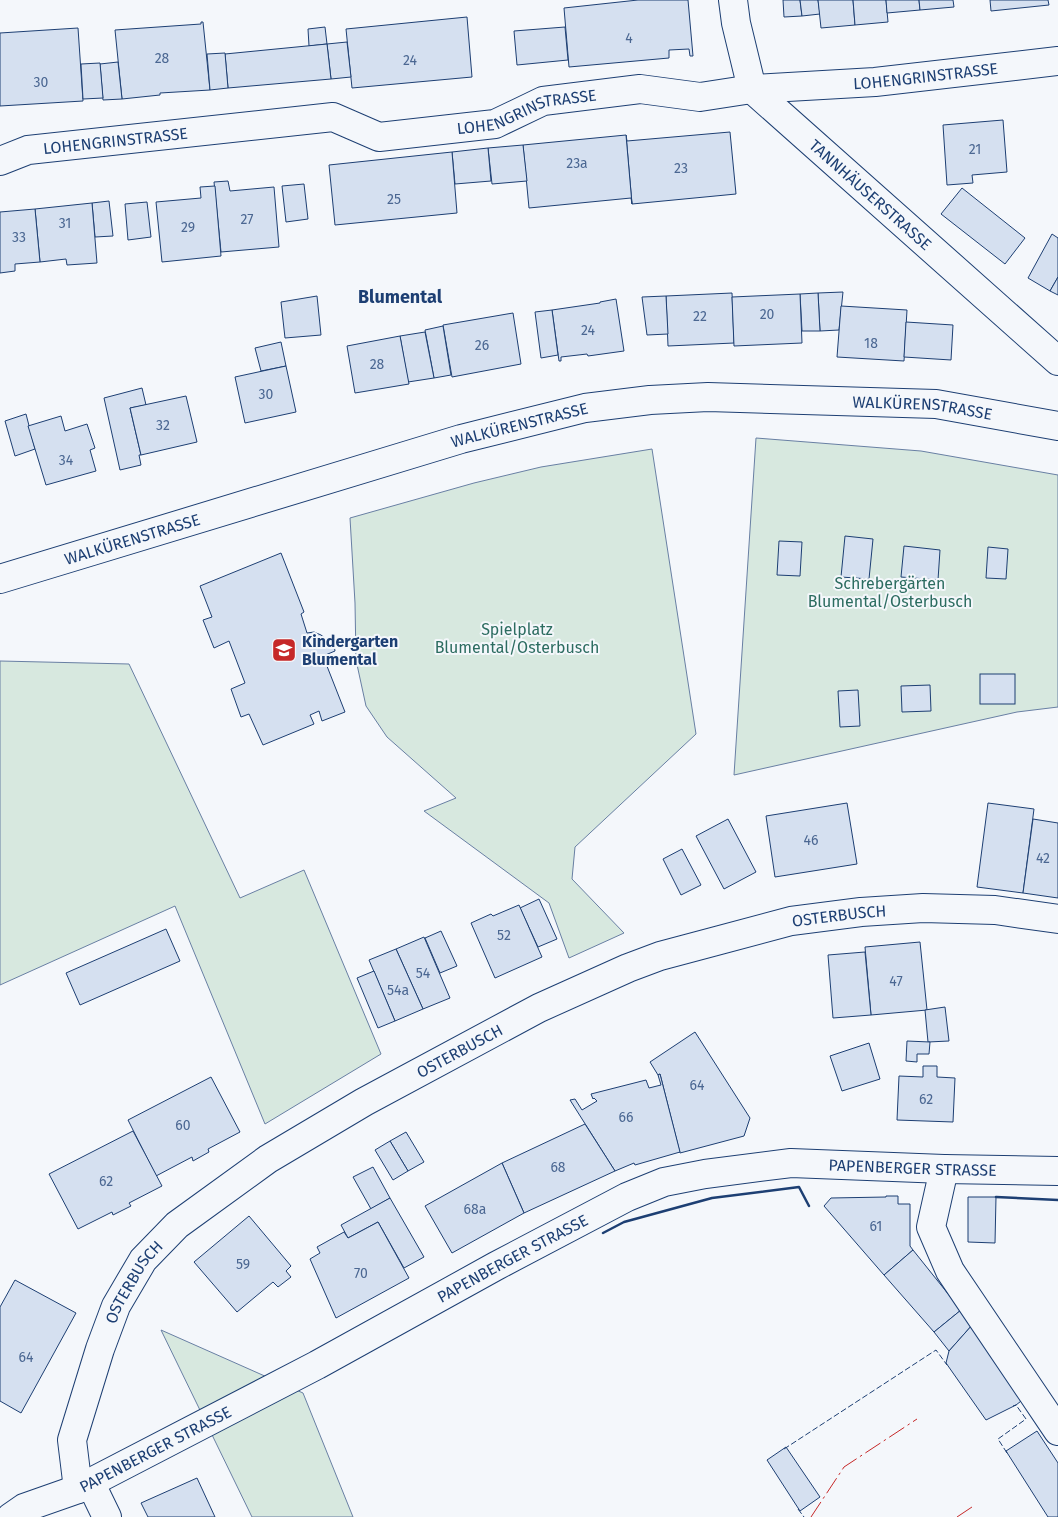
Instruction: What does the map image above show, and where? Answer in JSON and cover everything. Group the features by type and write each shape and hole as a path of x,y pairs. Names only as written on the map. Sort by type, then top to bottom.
{"street":[{"path":"733,0 736,23 752,89"},
{"name":"LOHENGRINSTRASSE","path":"0,161 28,150 332,117 379,137 495,124 542,101 640,90 700,97 752,89 875,82 1058,61"},
{"name":"TANNHÄUSERSTRASSE","path":"752,89 1058,361"},
{"name":"WALKÜRENSTRASSE","path":"0,579 451,442 585,408 650,400 708,397 936,404 1058,426"},
{"name":"OSTERBUSCH","path":"107,1517 84,1485 72,1440 100,1349 116,1306 144,1260 177,1225 268,1159 364,1102 539,1008 628,968 660,956 791,921 861,912 923,908 996,910 1058,919"},
{"name":"PAPENBERGER STRASSE","path":"11,1517 24,1508 84,1485 317,1365 609,1206 664,1182 705,1174 791,1163 1058,1171"},
{"path":"944,1169 931,1226 950,1271 1058,1431"}],"green space":[{"name":"Schrebergärten Blumental/Osterbusch","path":"756,438 921,451 1058,475 1058,707 1017,712 734,775"},
{"name":"Spielplatz Blumental/Osterbusch","path":"652,449 696,734 575,847 572,879 624,933 569,958 549,903 424,811 456,798 387,737 366,706 356,660 350,518 474,483 541,467"},
{"path":"0,661 129,664 240,898 304,870 381,1054 265,1124 175,906 0,985"},
{"path":"161,1330 303,1393 353,1517 252,1517"}],"building":[{"path":"638,0 688,0 693,56 690,56 689,49 669,50 669,58 569,67 564,8"},
{"path":"783,0 800,0 802,16 784,17"},
{"path":"800,0 818,0 820,14 802,16"},
{"path":"818,0 853,0 855,25 821,28"},
{"path":"853,0 886,0 888,22 855,25"},
{"path":"886,0 919,0 920,10 887,13"},
{"path":"919,0 953,0 954,7 920,10"},
{"path":"990,0 1048,0 1049,5 991,11"},
{"path":"467,17 472,77 352,88 346,29"},
{"path":"203,22 210,90 160,93 160,95 122,99 115,30 201,24"},
{"path":"325,27 327,44 309,46 308,29"},
{"path":"565,27 568,60 517,65 514,31"},
{"path":"78,28 83,101 0,106 0,33"},
{"path":"347,42 351,77 331,79 327,44"},
{"path":"327,44 331,79 228,88 225,54"},
{"path":"225,53 228,88 210,90 207,54"},
{"path":"118,62 122,99 103,100 100,64"},
{"path":"100,63 103,98 83,99 81,64"},
{"path":"1003,120 1007,172 972,175 973,183 947,185 943,125"},
{"path":"730,132 736,194 632,204 626,135 627,141"},
{"path":"626,135 632,204 631,198 529,208 523,145"},
{"path":"523,145 527,181 492,184 488,148"},
{"path":"488,148 491,181 455,184 452,152"},
{"path":"452,152 457,213 335,225 329,165"},
{"path":"228,181 230,191 274,187 279,247 221,252 214,182"},
{"path":"304,184 308,219 286,222 282,186"},
{"path":"215,186 221,256 162,262 156,202 201,198 200,187"},
{"path":"962,188 1025,238 1005,264 941,214"},
{"path":"109,201 113,236 95,237 92,203"},
{"path":"147,202 151,237 128,240 125,204"},
{"path":"92,203 97,263 67,265 66,259 40,262 35,209"},
{"path":"35,209 40,262 15,264 15,271 0,273 0,212"},
{"path":"1052,234 1058,238 1058,277 1050,291 1028,278"},
{"path":"1058,277 1058,295 1050,291"},
{"path":"843,292 839,330 820,331 818,293"},
{"path":"732,293 734,343 668,346 666,296"},
{"path":"818,293 820,331 802,331 800,294"},
{"path":"800,294 802,343 734,346 732,297"},
{"path":"317,296 321,335 285,338 281,302"},
{"path":"666,296 668,334 647,335 642,297"},
{"path":"616,299 624,351 588,356 587,354 561,357 561,361 559,361 552,310"},
{"path":"841,306 907,310 904,361 837,357"},
{"path":"552,310 558,355 541,358 535,312"},
{"path":"513,313 521,364 452,377 443,325"},
{"path":"906,322 953,325 951,360 904,357"},
{"path":"443,326 451,375 434,378 425,330"},
{"path":"425,332 434,378 408,382 400,336"},
{"path":"400,336 409,384 355,393 347,346"},
{"path":"281,342 286,366 261,371 255,348"},
{"path":"286,366 296,412 245,423 235,377"},
{"path":"142,388 146,405 130,408 141,455 139,455 141,465 120,470 104,398"},
{"path":"186,396 197,442 141,455 130,408"},
{"path":"26,414 35,449 15,456 5,421"},
{"path":"61,416 65,431 87,424 95,448 90,450 96,471 46,485 28,426"},
{"path":"845,536 873,539 869,579 841,577"},
{"path":"779,541 802,542 800,576 777,575"},
{"path":"904,546 940,550 938,580 901,577"},
{"path":"988,547 1008,549 1006,579 986,578"},
{"name":"Kindergarten Blumental","path":"281,553 304,612 301,614 307,633 314,632 321,635 334,645 335,651 323,656 345,712 322,721 319,711 310,715 314,724 263,745 249,714 241,717 231,689 245,683 229,641 214,648 203,620 212,617 200,586"},
{"path":"980,674 1015,674 1015,704 980,704"},
{"path":"930,685 931,711 902,712 901,686"},
{"path":"858,690 860,726 840,727 838,691"},
{"path":"847,803 857,864 775,877 766,816"},
{"path":"988,803 1034,809 1023,893 977,887"},
{"path":"728,819 756,872 724,889 696,836"},
{"path":"1033,819 1058,823 1058,898 1023,893"},
{"path":"682,849 701,885 681,895 663,859"},
{"path":"539,899 557,939 538,947 520,908"},
{"path":"519,905 542,957 495,978 471,923"},
{"path":"166,929 180,961 80,1005 66,973"},
{"path":"441,931 457,966 440,973 425,938"},
{"path":"424,937 450,998 423,1009 396,949"},
{"path":"920,942 927,1010 871,1015 865,947"},
{"path":"396,949 423,1009 395,1021 369,960"},
{"path":"865,952 871,1015 833,1018 828,955"},
{"path":"374,971 395,1021 378,1028 357,978"},
{"path":"945,1007 949,1041 928,1042 925,1010"},
{"path":"695,1032 750,1118 744,1136 680,1153 660,1074 658,1075 650,1062"},
{"path":"907,1041 930,1042 929,1054 917,1054 917,1062 906,1061"},
{"path":"869,1043 880,1079 842,1091 830,1056"},
{"path":"923,1066 937,1066 937,1077 955,1078 953,1122 897,1120 899,1076 923,1077"},
{"path":"660,1074 680,1152 635,1165 634,1163 615,1171 570,1100 575,1099 582,1110 597,1101 593,1099 591,1094 646,1080 649,1088 661,1085 658,1075"},
{"path":"211,1077 240,1132 208,1149 209,1152 193,1161 192,1157 156,1176 128,1120"},
{"path":"585,1124 615,1171 524,1213 502,1163"},
{"path":"133,1131 162,1186 129,1203 131,1206 113,1215 112,1212 78,1229 49,1174"},
{"path":"406,1132 424,1162 408,1171 390,1141"},
{"path":"390,1141 408,1171 393,1180 375,1150"},
{"path":"502,1163 524,1213 452,1253 425,1206"},
{"path":"373,1167 390,1198 371,1209 353,1177"},
{"path":"898,1196 898,1204 910,1204 910,1246 913,1250 884,1275 824,1206 831,1198"},
{"path":"968,1197 996,1197 995,1243 968,1242"},
{"path":"390,1198 424,1257 404,1268 378,1222 348,1238 341,1225"},
{"path":"249,1216 291,1266 286,1271 291,1277 278,1287 273,1282 237,1312 194,1262"},
{"path":"378,1222 409,1278 336,1318 310,1259 320,1253 317,1247 344,1232 348,1238"},
{"path":"913,1250 961,1310 934,1332 884,1275"},
{"path":"15,1280 76,1313 21,1413 0,1401 0,1307"},
{"path":"961,1310 973,1324 949,1351 934,1332"},
{"path":"973,1324 1025,1398 1016,1405 986,1420 946,1363 949,1351"},
{"path":"1037,1431 1058,1463 1058,1517 1048,1517 1006,1451"},
{"path":"786,1447 820,1497 800,1511 767,1460"},
{"path":"197,1478 215,1517 148,1517 141,1503"}],"fence":[{"path":"784,1449 936,1350 947,1365"},
{"path":"1007,1453 998,1439 1026,1419 1016,1405 1013,1406"},
{"path":"798,1509 804,1517"}],"wall":[{"path":"603,1233 624,1222 712,1198 799,1187 809,1206"},
{"path":"996,1197 1058,1200"}],"power":[{"path":"811,1517 844,1467 917,1419"},
{"path":"957,1517 975,1505"}],"place":[{"name":"Kindergarten Blumental","path":"284,650"}],"district":[{"name":"Blumental","path":"400,297"}]}
